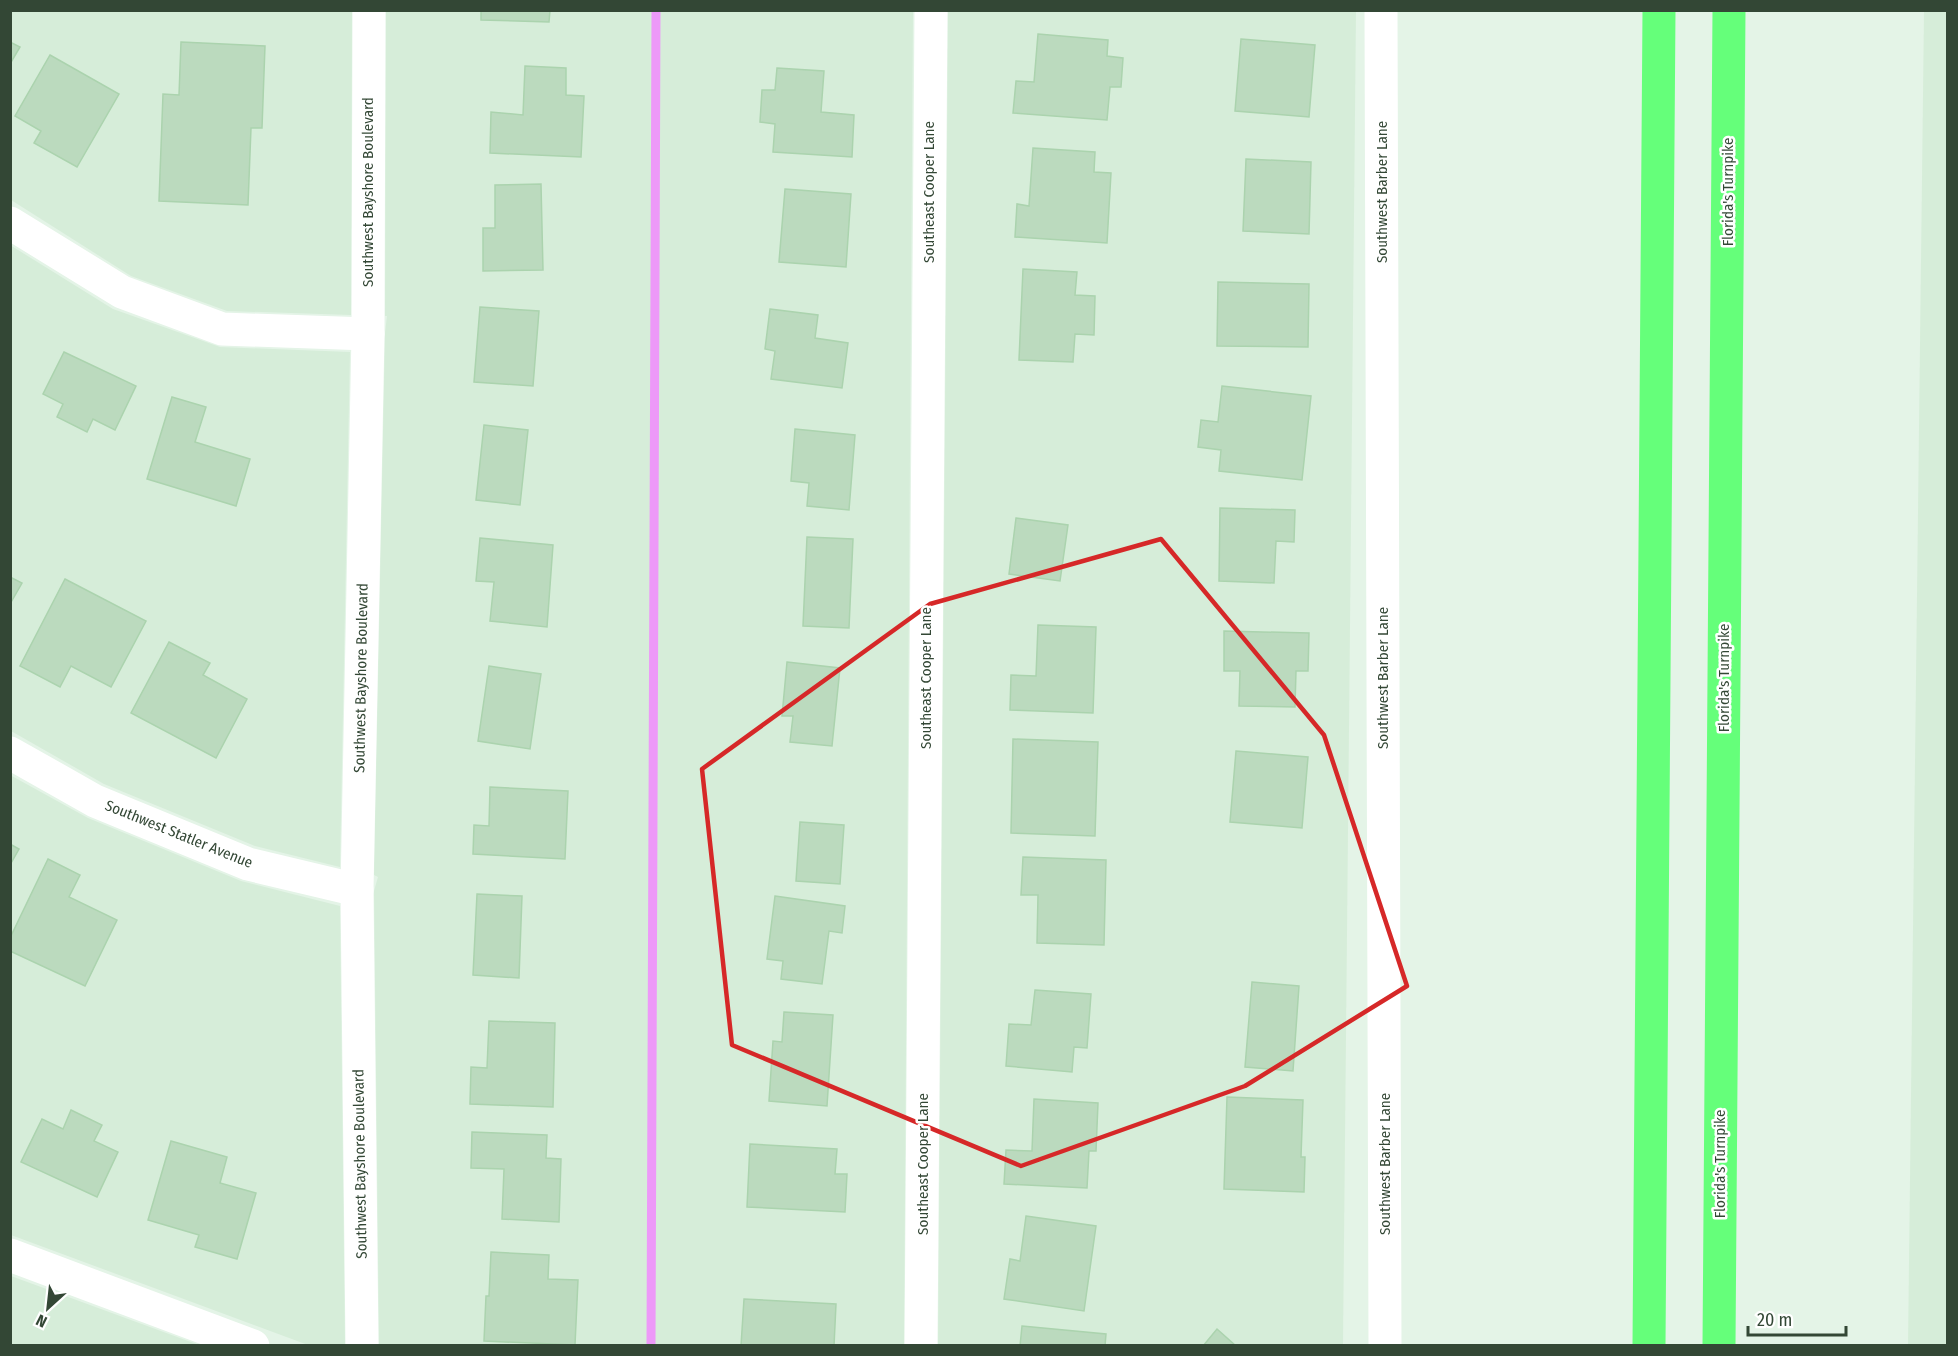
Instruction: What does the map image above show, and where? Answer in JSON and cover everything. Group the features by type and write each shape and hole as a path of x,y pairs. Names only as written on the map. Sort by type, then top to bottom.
{"highway":[{"path":"1649,1346 1659,10"},
{"name":"Florida's Turnpike","path":"1719,1346 1729,10"}],"street":[{"name":"Southwest Bayshore Boulevard","path":"362,1346 357,890 368,334 369,10"},
{"name":"Southeast Cooper Lane","path":"921,1346 931,10"},
{"name":"Southwest Barber Lane","path":"1381,10 1385,1346"},
{"path":"10,223 122,292 222,329 368,334"},
{"name":"Southwest Statler Avenue","path":"10,753 95,801 248,864 357,890"},
{"path":"10,1256 253,1346"}],"highlighted area":[{"path":"1161,539 1324,735 1407,986 1245,1086 1021,1166 732,1045 702,769 930,604"}],"shaded area":[{"path":"1947,10 1948,1345 1908,1346 1924,11"},
{"path":"10,11 352,11 351,315 227,311 131,276 11,200"},
{"path":"386,11 913,11 904,1345 379,1345 374,891 378,877 374,875 387,316 385,316"},
{"path":"948,11 1356,11 1343,1345 938,1346"},
{"path":"10,245 113,309 220,347 350,352 340,867 255,846 104,784 11,731"},
{"path":"10,775 88,818 241,881 340,906 345,1345 308,1345 11,1235"},
{"path":"11,1276 199,1345 11,1345"}],"building":[{"path":"481,10 550,10 549,22 481,20"},
{"path":"1038,34 1108,40 1107,56 1123,58 1121,87 1110,87 1107,120 1013,113 1016,81 1034,82"},
{"path":"1241,39 1315,45 1309,117 1235,111"},
{"path":"10,42 20,47 10,64"},
{"path":"181,42 265,46 262,128 251,128 248,205 159,201 163,94 179,95"},
{"path":"50,55 119,94 77,167 34,143 41,131 15,116"},
{"path":"525,66 566,68 566,95 584,96 581,157 490,153 491,112 523,115"},
{"path":"777,68 824,71 821,112 854,115 852,157 773,152 775,124 760,122 762,90 775,90"},
{"path":"1033,148 1095,152 1094,172 1111,173 1107,243 1015,237 1017,204 1029,206"},
{"path":"1246,159 1311,162 1309,234 1243,231"},
{"path":"541,184 543,270 483,271 483,228 495,228 495,185"},
{"path":"785,189 851,194 846,267 779,262"},
{"path":"1023,269 1077,272 1075,295 1095,296 1094,335 1075,334 1073,362 1019,360"},
{"path":"1218,282 1309,284 1308,347 1217,346"},
{"path":"480,307 539,311 533,386 474,382"},
{"path":"770,309 818,315 815,338 848,343 842,388 771,379 775,351 765,349"},
{"path":"64,352 136,386 115,430 93,419 87,432 57,417 63,404 43,394"},
{"path":"1222,386 1311,396 1302,480 1219,471 1221,450 1198,447 1201,420 1218,422"},
{"path":"172,397 206,407 195,442 250,459 236,506 147,479"},
{"path":"484,425 528,430 520,505 476,500"},
{"path":"795,429 855,435 849,510 807,506 809,483 791,481"},
{"path":"1220,508 1295,510 1294,542 1276,541 1274,583 1219,581"},
{"path":"1016,518 1068,525 1060,581 1009,574"},
{"path":"807,537 853,539 849,628 803,626"},
{"path":"480,538 553,545 547,627 490,621 494,582 476,581"},
{"path":"10,577 22,583 10,604"},
{"path":"65,579 146,621 111,687 71,666 60,687 20,666"},
{"path":"1038,625 1096,627 1093,713 1010,710 1011,675 1036,676"},
{"path":"1224,631 1309,633 1308,671 1296,671 1295,707 1239,706 1240,671 1224,671"},
{"path":"169,642 210,663 203,675 247,699 216,758 131,713"},
{"path":"787,662 840,668 832,746 790,742 793,716 782,716"},
{"path":"489,666 541,674 530,749 478,741"},
{"path":"1013,739 1098,742 1095,836 1011,833"},
{"path":"1236,751 1308,757 1302,828 1230,822"},
{"path":"490,787 568,791 565,859 473,854 474,825 489,826"},
{"path":"800,822 844,825 840,884 796,881"},
{"path":"10,844 19,849 10,865"},
{"path":"1023,857 1106,860 1104,945 1037,943 1038,895 1021,895"},
{"path":"48,859 80,875 69,897 117,920 85,986 10,951 10,938"},
{"path":"477,894 522,896 519,978 473,975"},
{"path":"775,896 845,906 842,933 829,931 822,984 781,979 783,961 767,959"},
{"path":"1252,982 1299,986 1293,1071 1245,1067"},
{"path":"1035,990 1091,994 1087,1048 1074,1047 1072,1072 1006,1066 1009,1024 1031,1025"},
{"path":"784,1012 833,1015 827,1106 769,1101 773,1041 782,1042"},
{"path":"489,1021 555,1023 553,1107 470,1104 471,1067 487,1068"},
{"path":"1227,1097 1303,1100 1301,1157 1305,1157 1304,1192 1224,1189"},
{"path":"1034,1099 1098,1103 1096,1151 1089,1151 1087,1188 1004,1184 1006,1150 1032,1151"},
{"path":"71,1110 102,1125 94,1141 118,1152 97,1197 21,1162 42,1119 63,1129"},
{"path":"472,1132 547,1135 546,1158 561,1159 559,1222 502,1219 504,1169 471,1168"},
{"path":"171,1141 227,1157 220,1183 256,1193 237,1259 195,1247 199,1235 148,1220"},
{"path":"750,1144 837,1149 835,1174 847,1174 845,1212 747,1207"},
{"path":"1026,1216 1096,1226 1084,1311 1004,1299 1010,1259 1020,1261"},
{"path":"491,1252 549,1255 548,1279 578,1280 575,1345 484,1341"},
{"path":"744,1299 836,1304 834,1346 741,1346"},
{"path":"1022,1326 1106,1334 1105,1346 1020,1346"},
{"path":"1217,1329 1236,1346 1203,1346"}],"waterway":[{"path":"651,1346 656,10"}]}
